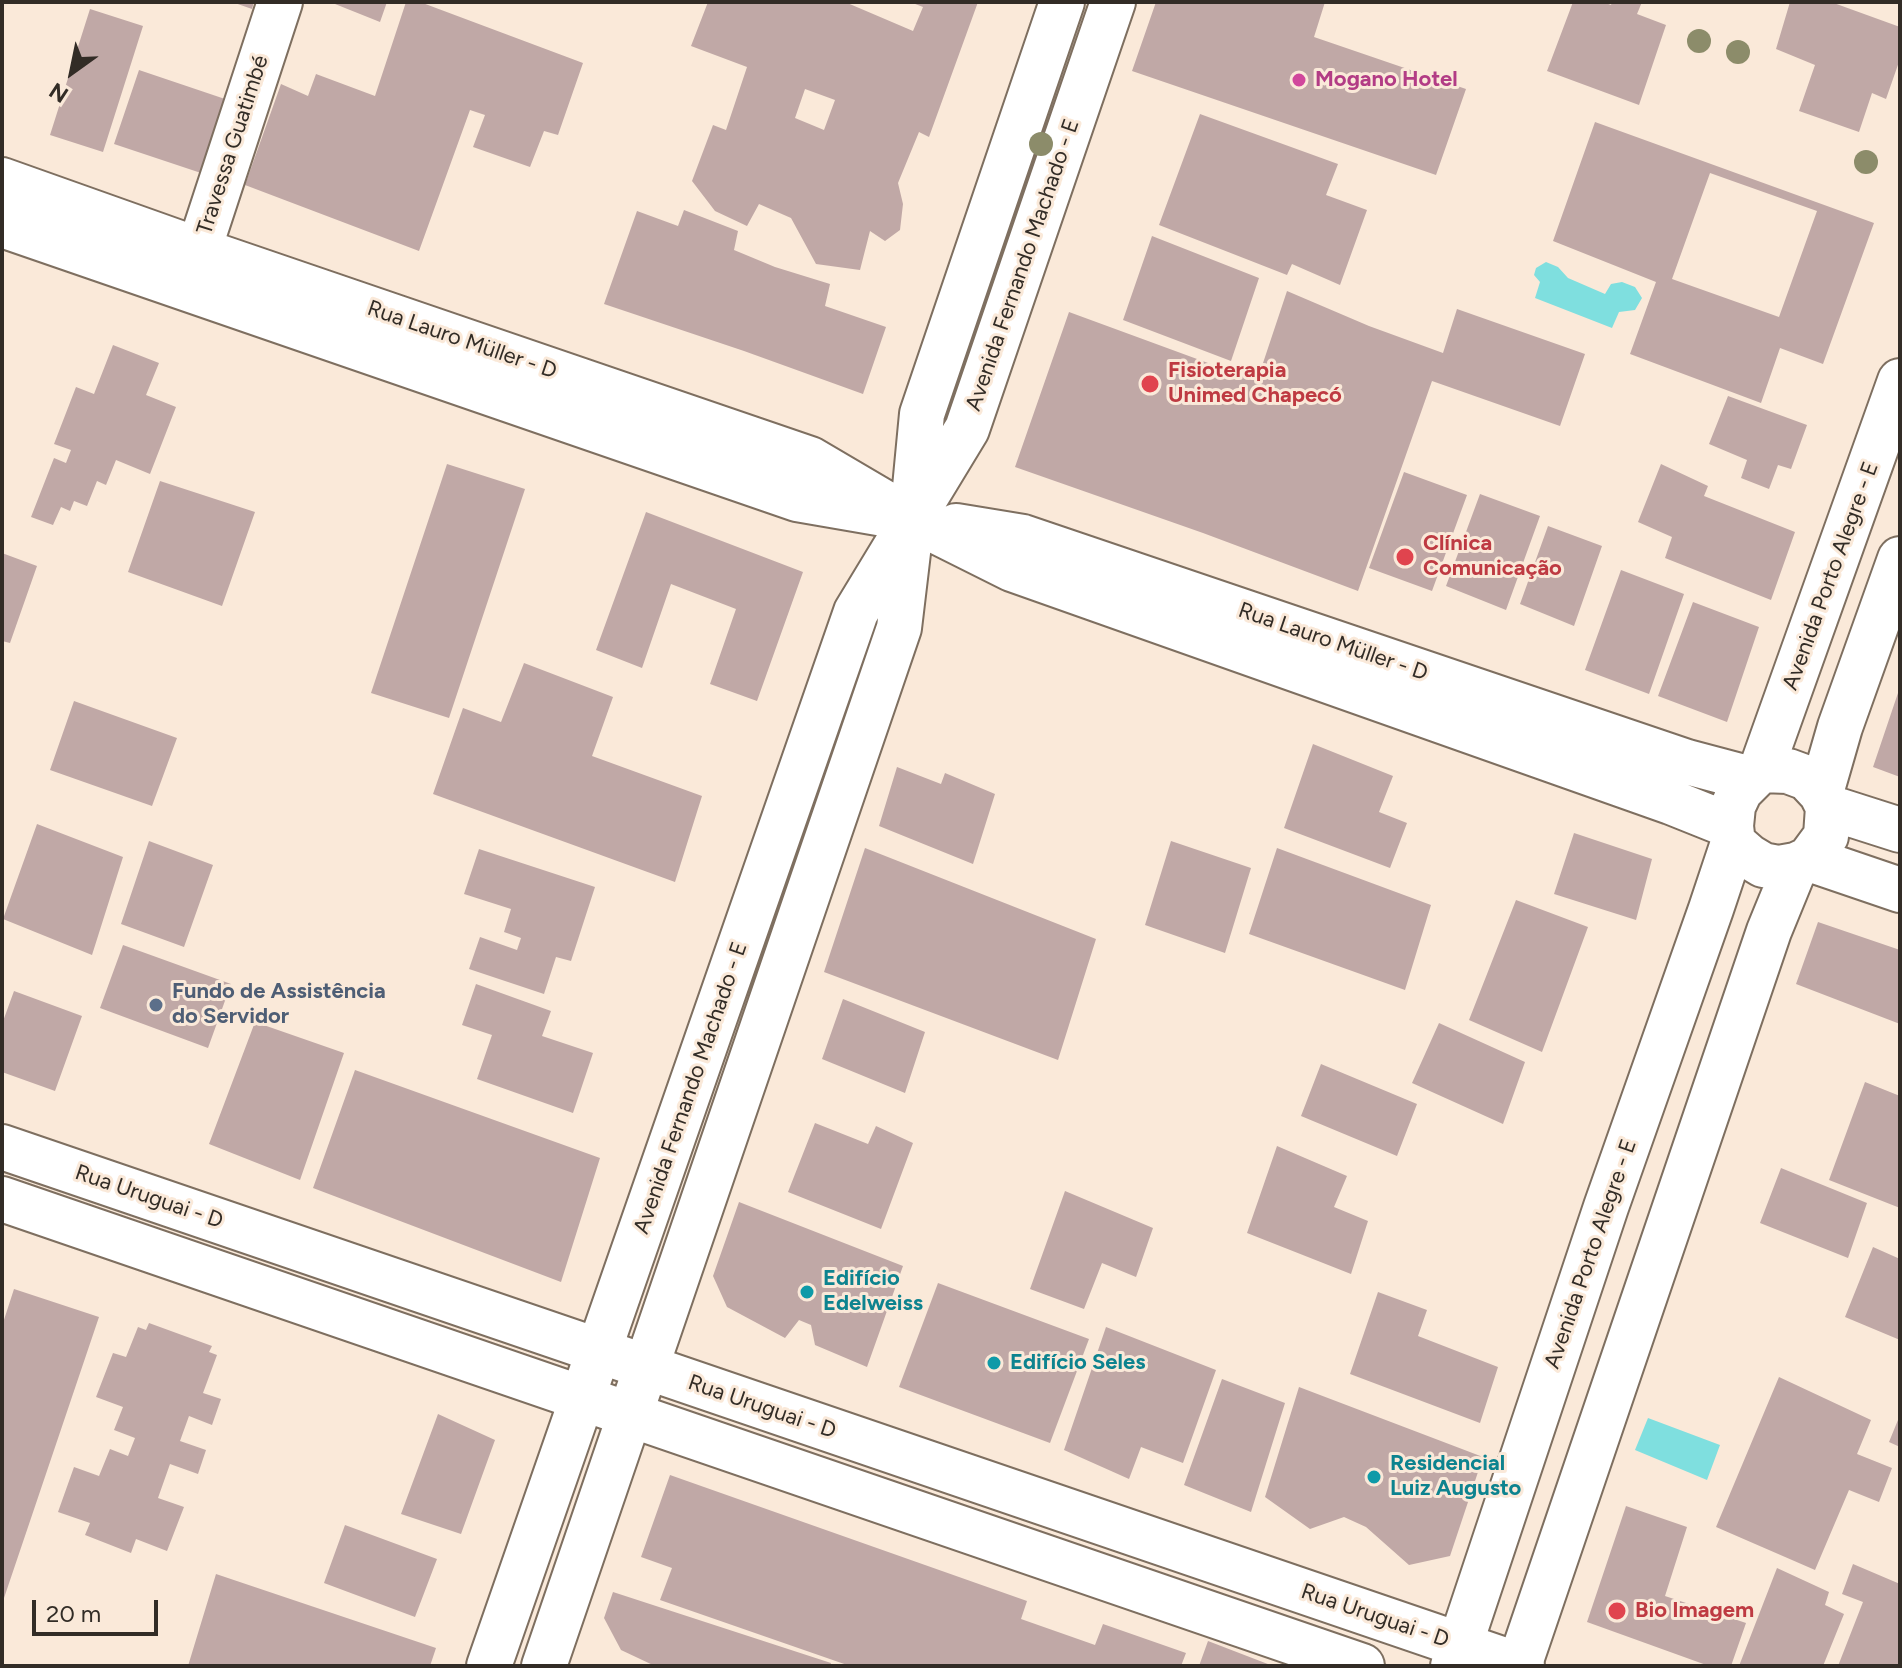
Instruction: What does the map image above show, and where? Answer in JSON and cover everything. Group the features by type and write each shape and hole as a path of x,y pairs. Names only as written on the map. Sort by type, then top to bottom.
{"street":[{"name":"Travessa Guatimbé","path":"192,269 280,2"},
{"name":"Avenida Fernando Machado - E","path":"544,1666 899,628 922,414 1062,2"},
{"name":"Avenida Fernando Machado - E","path":"489,1666 856,612 967,429 1113,2"},
{"path":"1041,63 1086,81"},
{"name":"Rua Lauro Müller - D","path":"2,180 192,269"},
{"name":"Rua Lauro Müller - D","path":"2,225 192,269 640,423 797,499 912,519 1012,569 1687,762 1756,774"},
{"name":"Avenida Porto Alegre - E","path":"1756,774 1899,390"},
{"path":"1520,1666 1769,931 1803,862 1826,836 1824,800 1840,727 1900,559"},
{"name":"Rua Lauro Müller - D","path":"1320,658 1656,797 1732,834"},
{"path":"1900,830 1824,800 1807,778 1788,771 1756,774 1740,791 1733,806 1732,834 1748,856 1763,865 1779,868 1803,862 1900,890"},
{"name":"Avenida Porto Alegre - E","path":"1457,1656 1732,834"},
{"path":"744,936 788,952"},
{"name":"Rua Uruguai - D","path":"2,1147 646,1367 1457,1656 1520,1666"},
{"path":"2,1199 1362,1666"},
{"path":"1606,1207 1668,1227"}],"water":[{"path":"1546,262 1558,267 1568,278 1605,294 1611,284 1622,282 1635,287 1642,298 1635,310 1619,312 1612,328 1535,298 1540,282 1534,275 1536,268"},
{"path":"1648,1418 1720,1445 1707,1480 1635,1450"}],"building":[{"path":"232,2 254,2 252,9"},
{"path":"330,2 387,2 380,22"},
{"path":"406,2 420,2 583,63 558,135 544,131 530,167 473,147 485,115 470,110 419,251 245,185 281,84 308,96 316,74 375,96"},
{"path":"708,2 845,2 913,31 923,7 910,2 978,2 929,137 919,132 898,183 903,204 900,230 885,241 870,231 860,270 816,264 791,218 759,204 747,226 715,211 692,181 713,125 726,130 747,67 691,46","holes":["805,89 835,100 824,130 795,118"]},
{"name":"Mogano Hotel","path":"1156,2 1325,2 1314,37 1466,89 1436,175 1132,71"},
{"path":"1573,2 1611,5 1612,2 1642,2 1637,14 1666,25 1639,105 1547,71"},
{"path":"1790,2 1831,2 1900,27 1900,59 1886,99 1872,93 1859,132 1799,111 1815,65 1776,49"},
{"path":"90,9 143,26 103,152 50,135"},
{"path":"139,70 225,99 201,173 114,144"},
{"path":"1200,114 1338,164 1326,195 1367,210 1340,285 1292,264 1287,275 1159,225"},
{"path":"1595,122 1874,223 1823,364 1780,348 1761,403 1630,354 1656,282 1553,241","holes":["1710,173 1817,211 1779,317 1672,279"]},
{"path":"684,210 738,231 734,250 830,284 825,306 886,327 863,394 604,304 637,211 678,226"},
{"path":"1152,236 1259,278 1231,361 1123,320"},
{"path":"1287,291 1443,353 1457,309 1585,354 1560,426 1432,381 1358,591 1015,467 1069,312 1257,381"},
{"path":"113,345 159,363 146,395 176,407 150,474 116,460 106,485 97,481 87,506 74,501 70,511 61,507 53,525 31,517 54,458 66,463 71,450 54,444 76,387 94,394"},
{"path":"1728,396 1807,425 1791,469 1778,465 1769,489 1741,478 1747,460 1709,444"},
{"path":"447,464 525,489 449,718 371,693"},
{"path":"1661,464 1708,486 1704,496 1795,532 1771,600 1665,558 1672,537 1638,522"},
{"path":"1404,472 1467,495 1432,591 1369,568"},
{"path":"160,481 255,512 222,606 128,572"},
{"path":"1480,494 1540,516 1506,610 1446,586"},
{"path":"646,512 803,572 757,701 710,684 736,609 671,584 642,668 596,650"},
{"path":"1548,526 1602,546 1574,626 1520,604"},
{"path":"2,553 37,566 10,643 2,641"},
{"path":"1621,570 1684,594 1649,694 1585,670"},
{"path":"1693,602 1759,627 1727,722 1658,696"},
{"path":"524,663 613,697 592,756 702,796 675,882 433,794 463,708 501,722"},
{"path":"1900,690 1900,777 1873,767"},
{"path":"74,701 177,738 152,806 50,770"},
{"path":"1313,744 1393,776 1379,812 1407,823 1390,868 1284,828"},
{"path":"897,767 941,784 945,773 995,794 973,864 879,826"},
{"path":"37,824 123,857 92,955 3,919"},
{"path":"1574,833 1652,859 1636,920 1554,894"},
{"path":"149,841 213,865 184,947 121,924"},
{"path":"1171,841 1251,868 1225,953 1145,925"},
{"path":"865,848 1096,939 1058,1060 824,972"},
{"path":"1277,848 1431,905 1405,990 1249,934"},
{"path":"479,849 595,887 571,961 556,957 544,994 469,969 480,937 517,950 521,938 504,932 511,909 464,894"},
{"path":"1516,900 1588,927 1542,1052 1469,1020"},
{"path":"1818,922 1900,950 1900,1024 1796,984"},
{"path":"123,945 231,984 208,1048 100,1008"},
{"path":"476,984 551,1011 542,1036 593,1053 573,1113 477,1079 492,1035 462,1025"},
{"path":"14,991 82,1016 55,1091 2,1072 2,1024"},
{"path":"843,999 925,1032 905,1093 822,1059"},
{"path":"255,1022 344,1053 300,1180 209,1144"},
{"path":"1439,1023 1525,1062 1503,1124 1412,1083"},
{"path":"1321,1064 1417,1104 1397,1156 1301,1116"},
{"path":"355,1070 600,1158 561,1282 313,1188"},
{"path":"1865,1082 1900,1096 1900,1208 1829,1180"},
{"path":"815,1123 868,1144 876,1126 913,1143 881,1229 788,1192"},
{"path":"1277,1146 1347,1176 1334,1207 1368,1221 1351,1274 1247,1233"},
{"path":"1781,1168 1867,1203 1848,1258 1760,1223"},
{"path":"1065,1191 1153,1228 1136,1277 1102,1263 1084,1309 1030,1289"},
{"name":"Edifício Edelweiss","path":"739,1202 903,1266 867,1367 815,1345 811,1325 799,1320 785,1338 727,1307 713,1276"},
{"path":"1873,1247 1900,1259 1900,1340 1845,1317"},
{"name":"Edifício Seles","path":"938,1283 1089,1339 1050,1443 899,1387"},
{"path":"14,1289 99,1317 3,1601 2,1326"},
{"path":"1378,1292 1427,1310 1418,1336 1498,1367 1480,1423 1350,1374"},
{"path":"149,1323 212,1346 209,1352 217,1355 203,1393 221,1399 212,1425 189,1416 180,1441 206,1450 198,1474 170,1464 158,1498 184,1507 167,1551 136,1539 131,1553 85,1535 90,1523 58,1512 74,1467 99,1476 110,1449 128,1456 135,1438 114,1430 123,1407 96,1397 113,1353 126,1357 138,1327 146,1330"},
{"path":"1106,1327 1216,1370 1183,1463 1141,1447 1129,1479 1064,1450"},
{"path":"1779,1377 1871,1420 1857,1454 1892,1468 1879,1502 1849,1490 1815,1570 1716,1527"},
{"path":"1222,1379 1285,1403 1251,1512 1184,1485"},
{"name":"Residencial Luiz Augusto","path":"1299,1387 1483,1457 1450,1556 1409,1565 1366,1527 1344,1517 1310,1529 1265,1497"},
{"path":"438,1414 495,1440 461,1534 401,1514"},
{"path":"1900,1415 1900,1447 1889,1442"},
{"path":"670,1475 1027,1601 1021,1619 1095,1645 1103,1624 1186,1653 1181,1666 850,1666 660,1600 672,1568 641,1557"},
{"path":"1626,1506 1687,1527 1665,1596 1746,1623 1731,1666 1709,1666 1587,1622"},
{"path":"345,1525 437,1559 415,1617 324,1583"},
{"path":"1853,1564 1900,1584 1900,1666 1838,1666 1863,1602 1842,1594"},
{"path":"1777,1568 1829,1592 1825,1605 1844,1614 1823,1666 1739,1666"},
{"path":"216,1574 436,1648 430,1666 188,1666"},
{"path":"613,1592 831,1663 830,1666 655,1666 621,1650 604,1618"},
{"path":"1208,1641 1273,1666 1199,1666"}],"place":[{"name":"Mogano Hotel","path":"1299,80"},
{"name":"Fisioterapia Unimed Chapecó","path":"1150,384"},
{"name":"Clínica Comunicação","path":"1405,557"},
{"name":"Fundo de Assistência do Servidor","path":"156,1005"},
{"name":"Edifício Edelweiss","path":"807,1292"},
{"name":"Edifício Seles","path":"994,1363"},
{"name":"Residencial Luiz Augusto","path":"1374,1477"},
{"name":"Bio Imagem","path":"1617,1611"}]}
